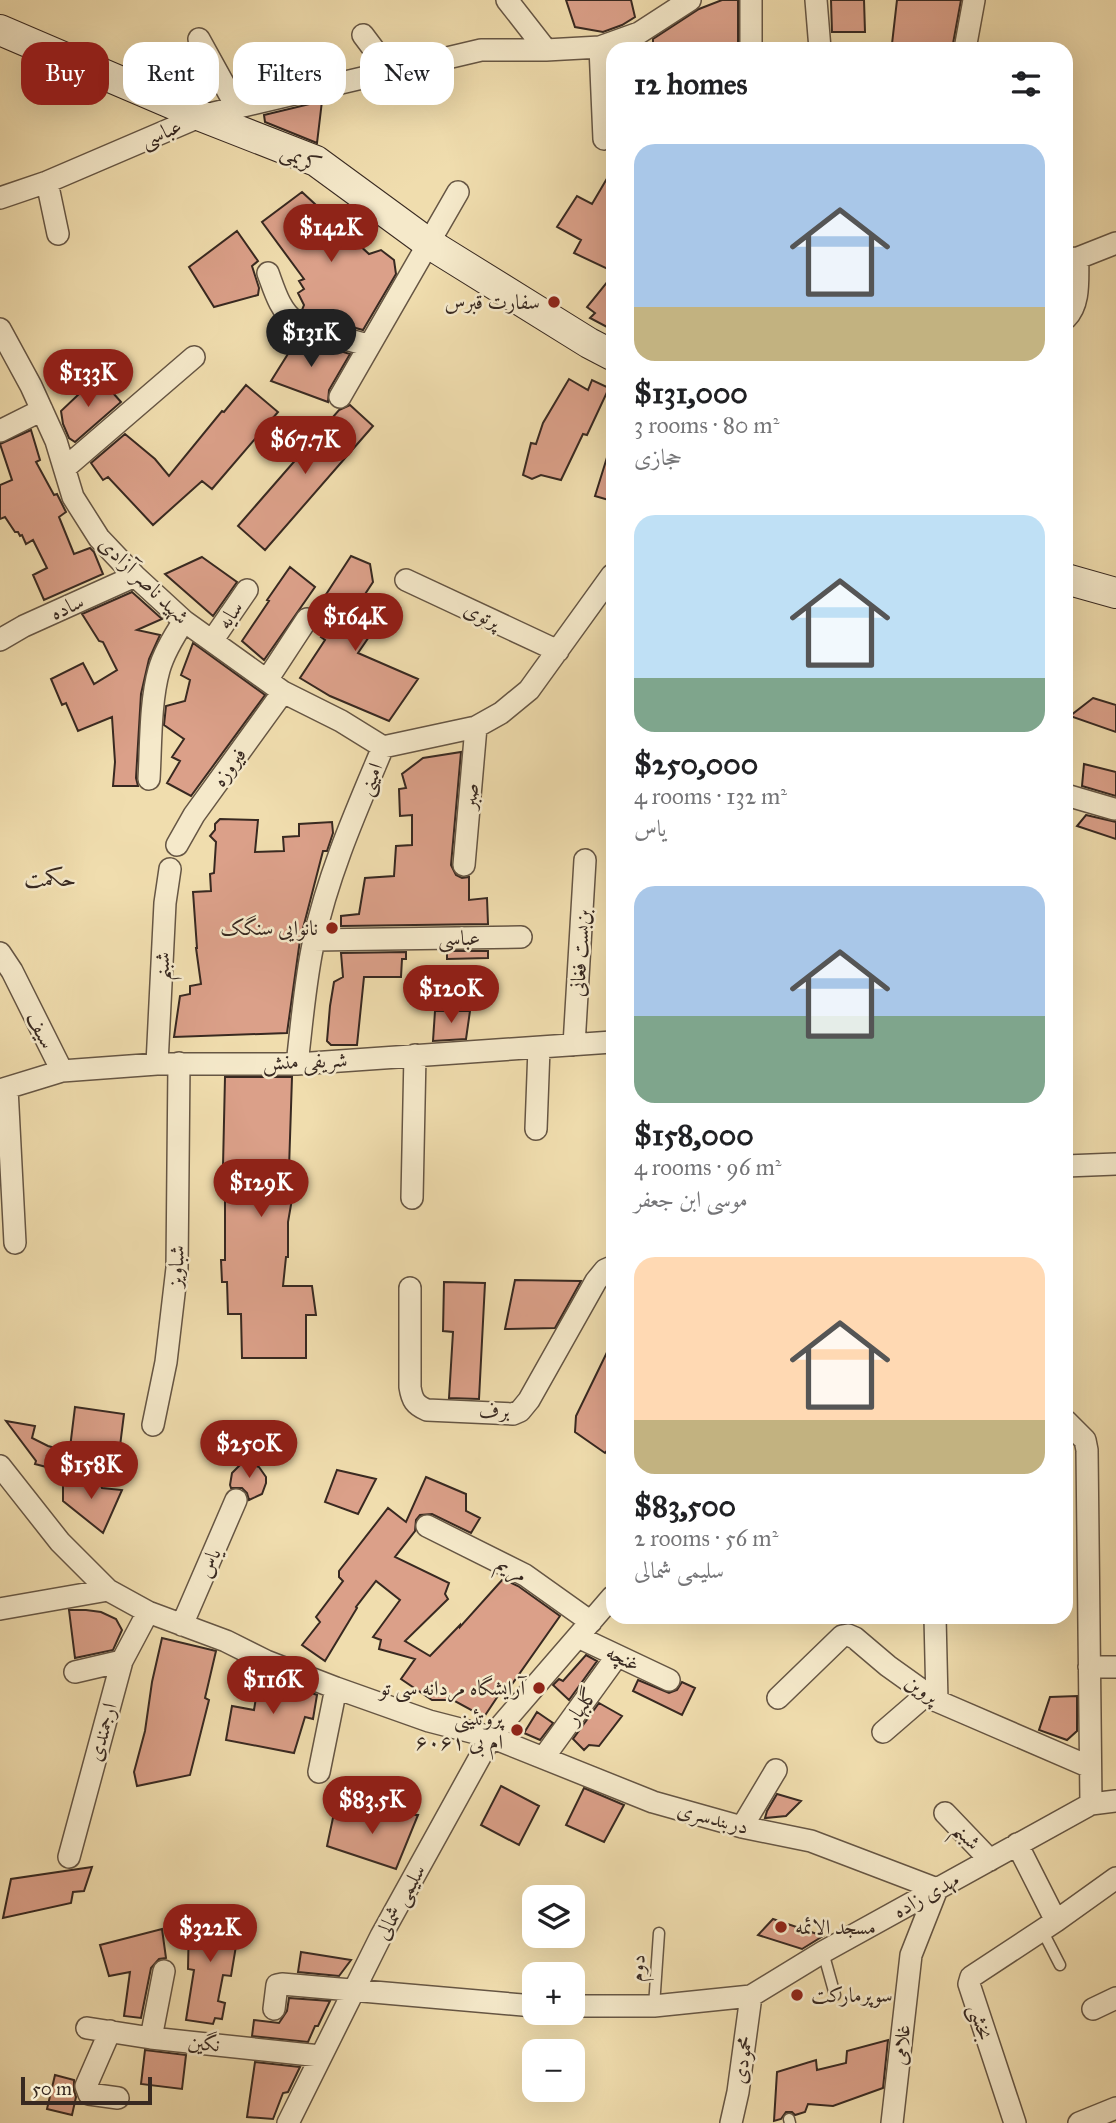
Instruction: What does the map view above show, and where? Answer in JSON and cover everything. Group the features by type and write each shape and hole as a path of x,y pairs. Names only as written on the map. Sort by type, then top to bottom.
{"main road":[{"name":"کریمی","path":"0,30 201,116 316,161 428,243 606,352"},
{"path":"1073,585 1116,593"}],"street":[{"path":"507,0 546,50"},
{"name":"عباسی","path":"614,42 639,33 690,0"},
{"path":"751,0 751,42"},
{"path":"816,0 819,42"},
{"path":"966,42 974,0"},
{"path":"363,35 368,42"},
{"path":"199,39 237,108"},
{"name":"عباسی","path":"454,56 481,50 546,50 606,45"},
{"path":"600,47 604,139"},
{"name":"عباسی","path":"0,198 201,116 360,78"},
{"path":"47,181 58,234"},
{"path":"340,397 458,192"},
{"path":"1073,258 1116,243"},
{"path":"1073,265 1077,294 1073,306"},
{"path":"268,274 282,306 294,321 368,345"},
{"name":"شهید ناصر آزادی","path":"0,329 57,441 73,497 99,538 184,621 275,686 383,747"},
{"path":"65,468 194,357"},
{"path":"0,431 42,410"},
{"name":"ساده","path":"0,640 24,626 135,576"},
{"name":"پرتوی","path":"406,580 558,651"},
{"name":"امینی","path":"297,1064 313,940 335,869 383,747 476,727 501,713 529,690 606,583"},
{"name":"سایه","path":"212,641 247,590"},
{"name":"فیروزه","path":"177,845 275,686 307,620"},
{"path":"149,779 152,721 159,670 169,645 184,621"},
{"name":"صبر","path":"464,865 476,727"},
{"path":"1073,797 1114,809"},
{"name":"بن‌بست فغانی","path":"574,1045 585,860"},
{"name":"شبنم","path":"168,1063 165,903 170,869"},
{"name":"عباسی","path":"313,940 521,937"},
{"name":"سیف","path":"4,967 62,1071"},
{"name":"شریفی منش","path":"3,1089 62,1071 168,1063 297,1064 606,1042"},
{"path":"536,1129 539,1048"},
{"path":"412,1198 415,1055"},
{"name":"شباویز","path":"153,1425 166,1362 177,1268 168,1063"},
{"path":"3,1089 15,1243"},
{"path":"1073,1166 1116,1164"},
{"name":"برف","path":"410,1288 410,1387 415,1403 427,1410 513,1414 520,1411 529,1400 596,1281 606,1270"},
{"path":"1073,1428 1085,1440 1087,1450 1091,1804"},
{"name":"دربندسری","path":"0,1466 60,1542 108,1590 148,1612 226,1641 266,1661 336,1688 429,1721 491,1737 653,1802 742,1827 811,1841 937,1889"},
{"name":"یاس","path":"182,1625 236,1500"},
{"name":"مریم","path":"427,1526 525,1574 584,1629"},
{"path":"0,1609 108,1590"},
{"name":"سلیمی شمالی","path":"288,2123 382,1936 491,1737 606,1604"},
{"name":"ارجمندی","path":"69,1857 122,1661 148,1612"},
{"path":"883,1732 932,1697 935,1624"},
{"name":"غنچه","path":"584,1629 618,1656 669,1680"},
{"name":"پروین","path":"778,1698 842,1636 848,1635 932,1697 1090,1767"},
{"name":"گلبهار","path":"544,1757 618,1656"},
{"path":"75,1672 122,1661"},
{"path":"1089,1667 1116,1667"},
{"path":"318,1772 336,1688"},
{"path":"742,1827 776,1770"},
{"name":"مهدی زاده","path":"585,2006 654,2006 751,1996 823,1952 1091,1804 1116,1801"},
{"name":"شبنم","path":"944,1813 990,1860"},
{"path":"1017,1844 1049,1926"},
{"name":"بخشی","path":"1015,2123 969,1984 971,1978 1049,1926 1116,1876"},
{"name":"غلامی","path":"892,2123 911,1955 937,1889"},
{"path":"151,2038 164,1971"},
{"path":"274,2009 277,1985 282,1984 522,2005"},
{"name":"محمودی","path":"731,2123 751,1996"},
{"path":"1093,2009 1116,1998"},
{"name":"نگین","path":"88,2028 151,2038 320,2056"},
{"path":"110,2031 86,2091 89,2094 118,2098"},
{"path":"1079,2123 1116,2108"}],"lane":[{"path":"1049,1926 1060,1965"},
{"name":"دوم","path":"654,2006 659,1933"},
{"path":"823,1952 835,1995"}],"building":[{"path":"566,0 631,0 635,17 603,32 575,27"},
{"path":"722,0 738,0 738,42 653,42 653,39 699,9"},
{"path":"831,0 864,0 865,32 832,32"},
{"path":"897,0 961,0 953,42 892,42"},
{"path":"305,105 322,105 317,143 265,122 264,115"},
{"path":"606,180 606,268 574,253 581,240 557,227 577,196 592,204"},
{"path":"302,192 369,254 381,250 394,260 396,274 363,330 302,310 304,305 298,293 304,289 299,281 304,279 262,222"},
{"path":"237,231 258,261 252,266 259,288 258,295 214,307 189,267"},
{"path":"606,283 606,326 590,318 595,313 587,307"},
{"path":"298,338 350,354 329,390 328,402 271,381"},
{"path":"98,376 121,402 75,442 69,438 61,411"},
{"path":"569,379 588,390 592,380 606,387 606,394 587,435 583,434 561,480 541,475 532,479 523,475 531,443 536,444 543,423"},
{"path":"246,385 278,412 212,489 202,481 153,525 108,477 103,480 91,463 125,434 155,459 169,476"},
{"path":"350,405 373,426 265,550 238,526 339,410"},
{"path":"31,430 40,460 36,462 66,512 59,517 74,554 90,548 103,574 44,600 33,575 47,568 33,540 26,544 22,535 15,532 5,517 0,519 0,485 12,480 0,444"},
{"path":"606,461 606,499 595,496"},
{"path":"351,556 370,564 373,582 352,614 375,628 358,653 418,679 389,721 330,696 300,678 325,640 321,637 341,607 325,596"},
{"path":"202,557 237,582 213,616 165,574"},
{"path":"290,567 315,587 264,660 242,641"},
{"path":"132,592 162,619 137,630 160,635 149,659 141,694 136,778 138,786 113,786 115,762 112,717 78,731 66,703 62,705 51,679 83,663 94,684 117,670 103,642 99,641 82,614"},
{"path":"193,643 265,695 191,796 167,783 180,761 172,757 184,739 164,725 166,706 185,701 190,680 181,675"},
{"path":"1093,698 1116,705 1116,732 1073,717 1073,714"},
{"path":"461,752 451,865 456,875 469,877 469,900 487,898 488,924 341,926 341,916 359,914 365,878 394,876 396,846 412,845 412,815 400,816 399,789 406,788 402,774 423,758"},
{"path":"1084,764 1116,772 1116,796 1082,786"},
{"path":"1086,815 1116,822 1116,839 1077,826"},
{"path":"220,819 258,820 255,852 284,851 283,837 299,836 299,824 332,822 333,833 327,851 323,851 300,940 287,1033 174,1037 180,996 190,994 190,986 201,984 193,892 211,891 210,874 214,873 216,842 210,836"},
{"path":"447,951 488,951 488,958 447,959"},
{"path":"406,952 406,959 402,959 401,977 364,977 357,1045 331,1045 327,1041 330,1006 334,982 343,977 341,953"},
{"path":"435,1011 470,1011 466,1039 433,1041"},
{"path":"225,1077 292,1077 289,1169 295,1169 283,1286 312,1286 316,1315 306,1315 306,1358 242,1358 241,1314 228,1314 227,1282 222,1282 221,1260 225,1260"},
{"path":"515,1280 581,1281 555,1328 505,1329"},
{"path":"444,1282 485,1283 479,1399 449,1398 453,1332 443,1331"},
{"path":"606,1354 605,1453 575,1432 576,1416"},
{"path":"75,1407 124,1414 119,1454 70,1448"},
{"path":"6,1421 35,1426 32,1438 48,1446 74,1453 69,1473 35,1464 36,1461"},
{"path":"248,1463 259,1467 266,1477 262,1494 249,1500 242,1488 231,1488 230,1485 232,1473 241,1464"},
{"path":"337,1470 376,1479 358,1514 325,1502"},
{"path":"426,1477 466,1494 466,1511 480,1518 471,1533 432,1514 420,1515 416,1520 415,1531 395,1557 449,1583 445,1594 448,1599 405,1641 430,1656 503,1579 518,1586 560,1616 510,1687 506,1684 484,1717 453,1700 432,1700 401,1679 415,1659 379,1649 381,1640 373,1637 400,1600 376,1581 356,1607 325,1661 302,1645 320,1622 316,1617 343,1581 339,1577 339,1571 388,1508 406,1522"},
{"path":"63,1481 100,1482 102,1488 122,1490 103,1533 63,1501"},
{"path":"69,1610 101,1612 116,1619 122,1630 113,1650 75,1658"},
{"path":"162,1638 216,1651 205,1698 209,1700 190,1775 137,1786 134,1772 145,1731"},
{"path":"586,1655 597,1661 569,1700 553,1685 559,1679 563,1681"},
{"path":"260,1673 317,1695 313,1719 305,1717 294,1753 226,1740 232,1706 254,1710"},
{"path":"638,1680 669,1693 677,1690 682,1682 695,1688 682,1715 633,1691"},
{"path":"1077,1696 1077,1731 1067,1740 1039,1730 1050,1697"},
{"path":"599,1703 622,1716 599,1746 589,1745 584,1750 573,1739"},
{"path":"537,1712 553,1723 540,1740 524,1733"},
{"path":"501,1786 539,1806 519,1845 481,1825"},
{"path":"584,1788 624,1805 604,1842 566,1825"},
{"path":"777,1794 801,1801 786,1816 765,1818 767,1811"},
{"path":"334,1813 418,1815 396,1869 327,1846"},
{"path":"92,1867 84,1891 73,1892 71,1903 3,1918 11,1879"},
{"path":"228,1912 230,1922 240,1922 231,1976 223,1975 218,2001 225,2003 222,2019 215,2018 213,2024 186,2020 194,1970 188,1969 189,1919"},
{"name":"مسجد الائمه","path":"773,1919 823,1936 802,1949 758,1935"},
{"path":"162,1929 166,1958 159,1959 151,1968 141,2018 124,2016 130,1972 109,1976 100,1945"},
{"path":"301,1952 351,1960 339,1976 298,1972"},
{"path":"289,1998 330,2001 308,2042 252,2036 254,2020 279,2023 287,2011"},
{"path":"888,2040 883,2088 833,2106 808,2104 805,2112 795,2115 786,2112 781,2119 774,2121 777,2072 816,2060 817,2070 846,2063 847,2051"},
{"path":"145,2050 186,2055 182,2089 141,2084"},
{"path":"255,2062 300,2067 288,2092 283,2093 273,2119 247,2117"},
{"path":"55,2075 74,2080 76,2097 72,2115 47,2109"}],"place":[{"name":"سفارت قبرس","path":"554,302"},
{"name":"نانوایی سنگک","path":"332,928"},
{"name":"آرایشگاه مردانه سی تو","path":"539,1688"},
{"name":"پروتئینی ام بی ۶۰۶۱","path":"517,1730"},
{"name":"مسجد الائمه","path":"781,1927"},
{"name":"سوپرمارکت","path":"797,1995"}],"district":[{"name":"حکمت","path":"50,878"}]}
